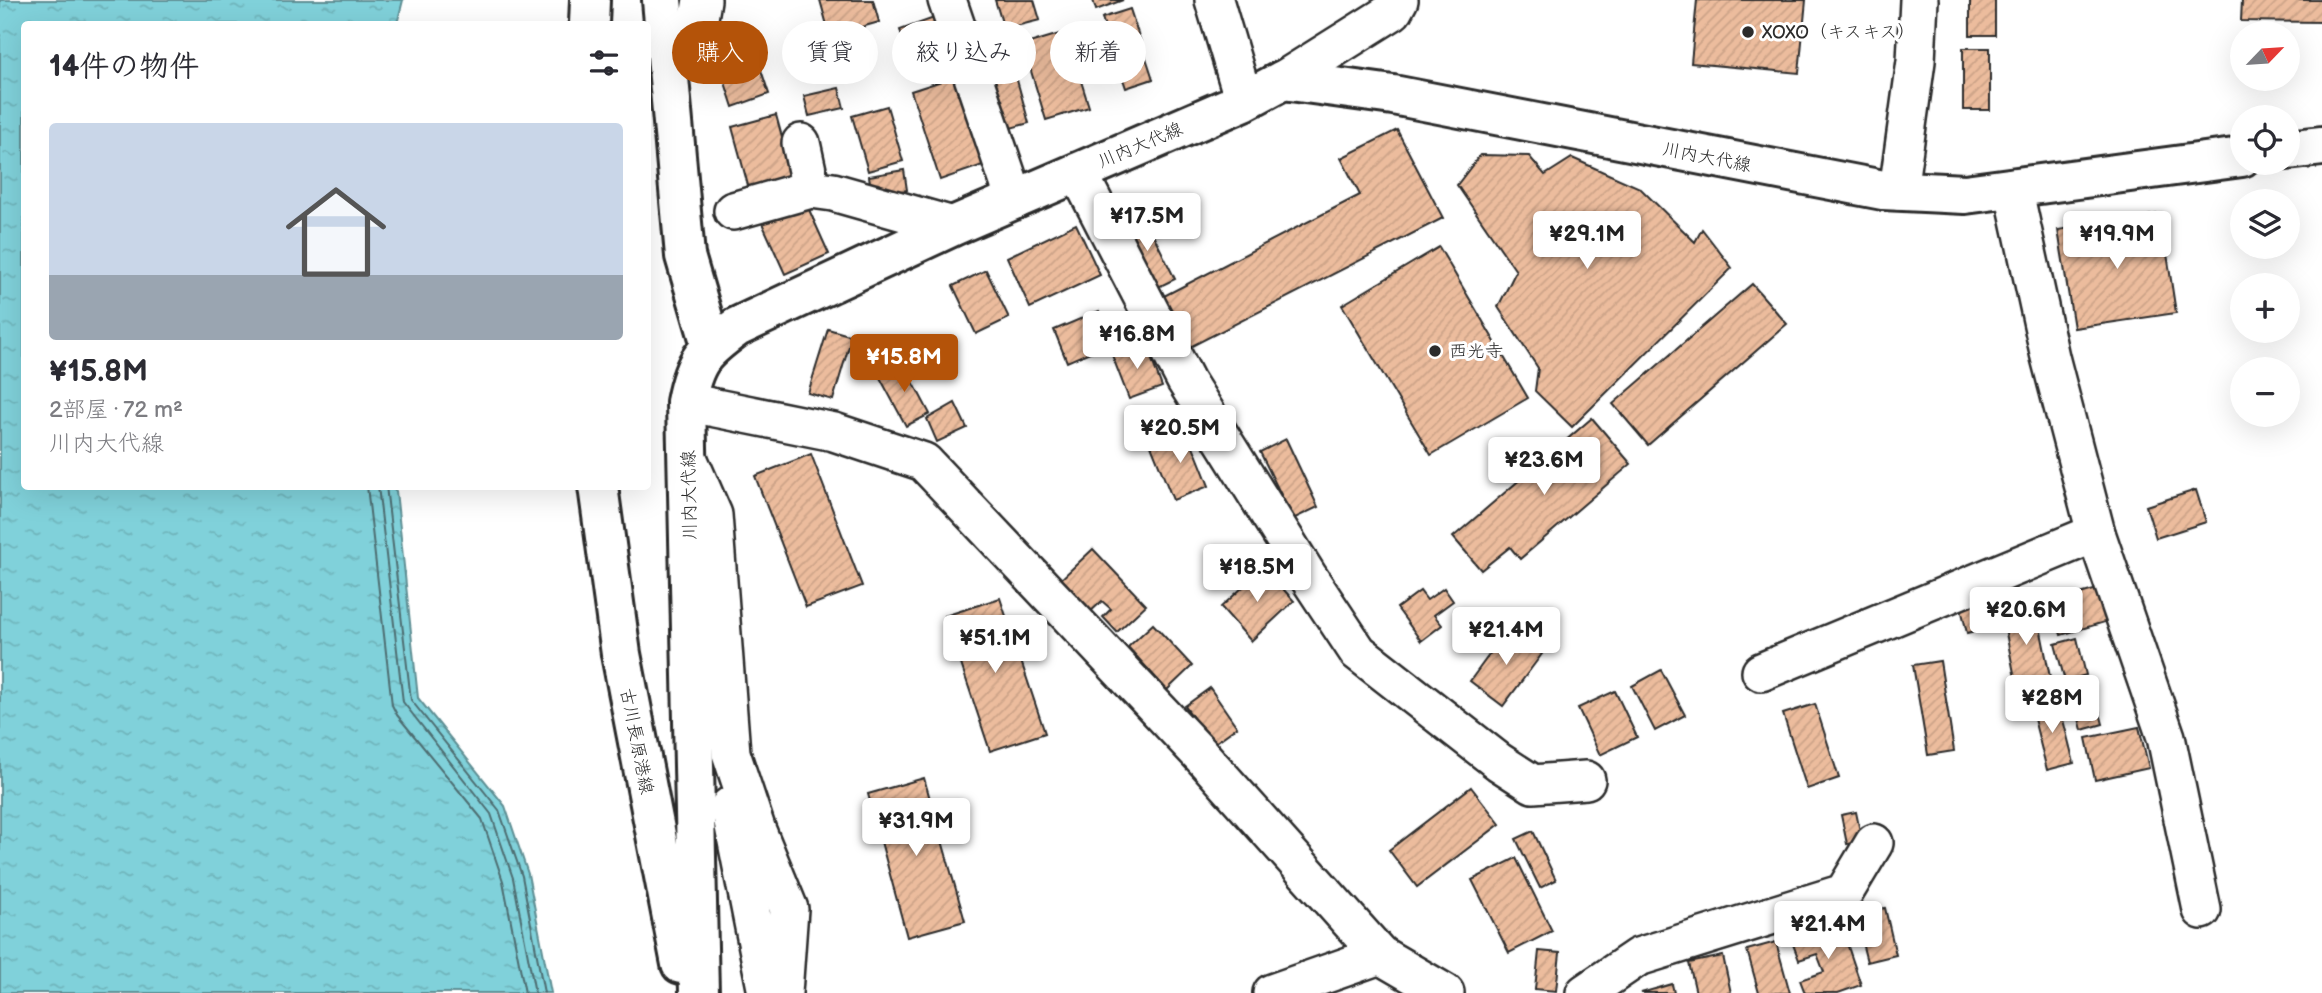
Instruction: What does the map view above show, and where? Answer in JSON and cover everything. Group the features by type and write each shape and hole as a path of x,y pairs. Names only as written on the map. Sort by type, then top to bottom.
{"main road":[{"path":"589,21 590,0"},
{"path":"662,0 685,256 711,345"},
{"name":"川内大代線","path":"698,993 686,402 692,372 711,345 737,327 953,226 1244,101 1283,80 1393,95 1883,190 1965,194 2230,159"},
{"path":"2300,148 2322,145"},
{"name":"古川長原港線","path":"598,490 621,654 686,993"}],"street":[{"path":"669,71 695,43 702,0"},
{"path":"947,0 1015,200"},
{"path":"1214,0 1244,101"},
{"path":"1283,80 1393,11 1399,0"},
{"path":"1898,191 1916,61 1919,0"},
{"path":"801,143 811,189"},
{"path":"1078,172 1186,381 1358,652 1499,762 1534,784 1587,780"},
{"path":"2013,187 2050,357 2096,533 2166,737 2202,910"},
{"path":"733,211 811,189 833,192 953,226"},
{"path":"686,402 834,432 924,462 1200,754 1380,955 1445,993"},
{"path":"688,458 713,514 731,753 730,809 768,993"},
{"path":"1761,672 2096,533"},
{"path":"731,753 757,831 789,909 783,993"},
{"path":"1585,993 1637,957 1844,893 1874,843"},
{"path":"1272,993 1380,955"}],"water":[{"path":"0,0 403,0 398,21 21,21 21,490 396,491 418,698 505,806 528,874 551,993 0,993"}],"building":[{"path":"820,0 873,0 879,22 878,21 826,21"},
{"path":"995,0 1034,0 1040,20 1002,21"},
{"path":"1093,0 1123,0 1096,10"},
{"name":"XOXO（キスキス）","path":"1697,0 1806,0 1799,73 1691,63"},
{"path":"1970,0 1995,0 1995,35 1970,35"},
{"path":"2242,0 2322,0 2322,22 2241,21"},
{"path":"1130,9 1134,21 1103,21 1102,18"},
{"path":"1050,37 1050,84 1082,84 1089,107 1046,120 1035,84 1036,41"},
{"path":"1963,48 1990,48 1990,110 1963,110"},
{"path":"1146,58 1153,79 1146,81"},
{"path":"726,84 766,84 769,94 733,107"},
{"path":"932,84 956,84 983,165 940,180 911,91"},
{"path":"982,84 1018,84 1029,123 996,132"},
{"path":"839,88 844,108 809,116 804,96"},
{"path":"887,106 903,161 868,171 852,116"},
{"path":"776,115 793,177 749,189 732,127"},
{"path":"1397,130 1443,218 1188,348 1162,297 1360,195 1341,158"},
{"path":"1480,155 1529,156 1545,175 1572,158 1640,188 1695,242 1702,229 1732,268 1572,427 1535,391 1538,368 1498,307 1516,271 1457,185"},
{"path":"904,170 907,190 872,196 869,176"},
{"path":"806,203 829,254 785,274 762,223"},
{"path":"1143,214 1175,279 1150,291 1119,226"},
{"path":"2161,214 2176,313 2074,328 2058,230"},
{"path":"1076,224 1100,275 1030,308 1007,257"},
{"name":"西光寺","path":"1439,247 1528,398 1431,455 1342,305"},
{"path":"986,270 1009,318 976,334 953,286"},
{"path":"1752,284 1787,324 1648,445 1613,404"},
{"path":"1099,311 1113,342 1067,362 1054,330"},
{"path":"828,329 852,336 833,400 808,393"},
{"path":"1145,342 1162,387 1129,399 1112,355"},
{"path":"902,361 930,414 906,426 878,374"},
{"path":"955,403 967,428 937,442 927,419"},
{"path":"1592,418 1631,464 1520,559 1510,547 1481,570 1453,537"},
{"path":"1187,431 1209,486 1173,500 1151,445"},
{"path":"1286,439 1318,507 1293,519 1260,452"},
{"path":"811,454 862,586 806,607 755,476"},
{"path":"2196,490 2206,522 2156,538 2146,506"},
{"path":"1093,549 1146,605 1117,632 1103,617 1111,609 1102,601 1089,613 1059,581"},
{"path":"1264,568 1294,601 1251,641 1221,607"},
{"path":"1444,588 1453,601 1434,615 1442,625 1421,641 1397,608 1420,591 1427,600"},
{"path":"2101,588 2111,620 2061,635 2052,602"},
{"path":"1000,598 1045,733 990,751 945,616"},
{"path":"1990,602 1996,626 1967,633 1961,608"},
{"path":"2035,602 2052,687 2018,693 2001,608"},
{"path":"1153,624 1192,666 1167,690 1128,647"},
{"path":"1508,629 1542,654 1503,706 1470,681"},
{"path":"2077,638 2086,675 2065,681 2055,644"},
{"path":"1940,661 1954,751 1928,755 1913,665"},
{"path":"1661,670 1685,715 1655,731 1632,686"},
{"path":"2092,683 2103,724 2082,730 2071,688"},
{"path":"1210,688 1237,727 1212,745 1185,706"},
{"path":"1615,691 1637,737 1600,755 1578,708"},
{"path":"2058,700 2074,763 2047,770 2031,707"},
{"path":"1815,704 1839,778 1807,789 1783,714"},
{"path":"2139,727 2149,768 2095,780 2086,738"},
{"path":"924,778 965,921 907,937 868,794"},
{"path":"1471,787 1500,824 1417,887 1389,850"},
{"path":"1856,812 1862,841 1847,844 1841,815"},
{"path":"1533,831 1556,880 1540,888 1516,839"},
{"path":"1516,858 1552,931 1509,953 1472,880"},
{"path":"1885,908 1896,955 1867,962 1855,915"},
{"path":"1840,923 1861,985 1838,993 1805,993 1800,980 1824,972 1817,954 1799,960 1791,939"},
{"path":"1776,942 1790,993 1759,993 1747,950"},
{"path":"1539,951 1560,953 1556,991 1535,989"},
{"path":"1723,956 1731,993 1696,993 1689,963"},
{"path":"1672,984 1674,993 1641,993"}],"place":[{"name":"XOXO（キスキス）","path":"1748,32"},
{"name":"西光寺","path":"1435,351"}]}
